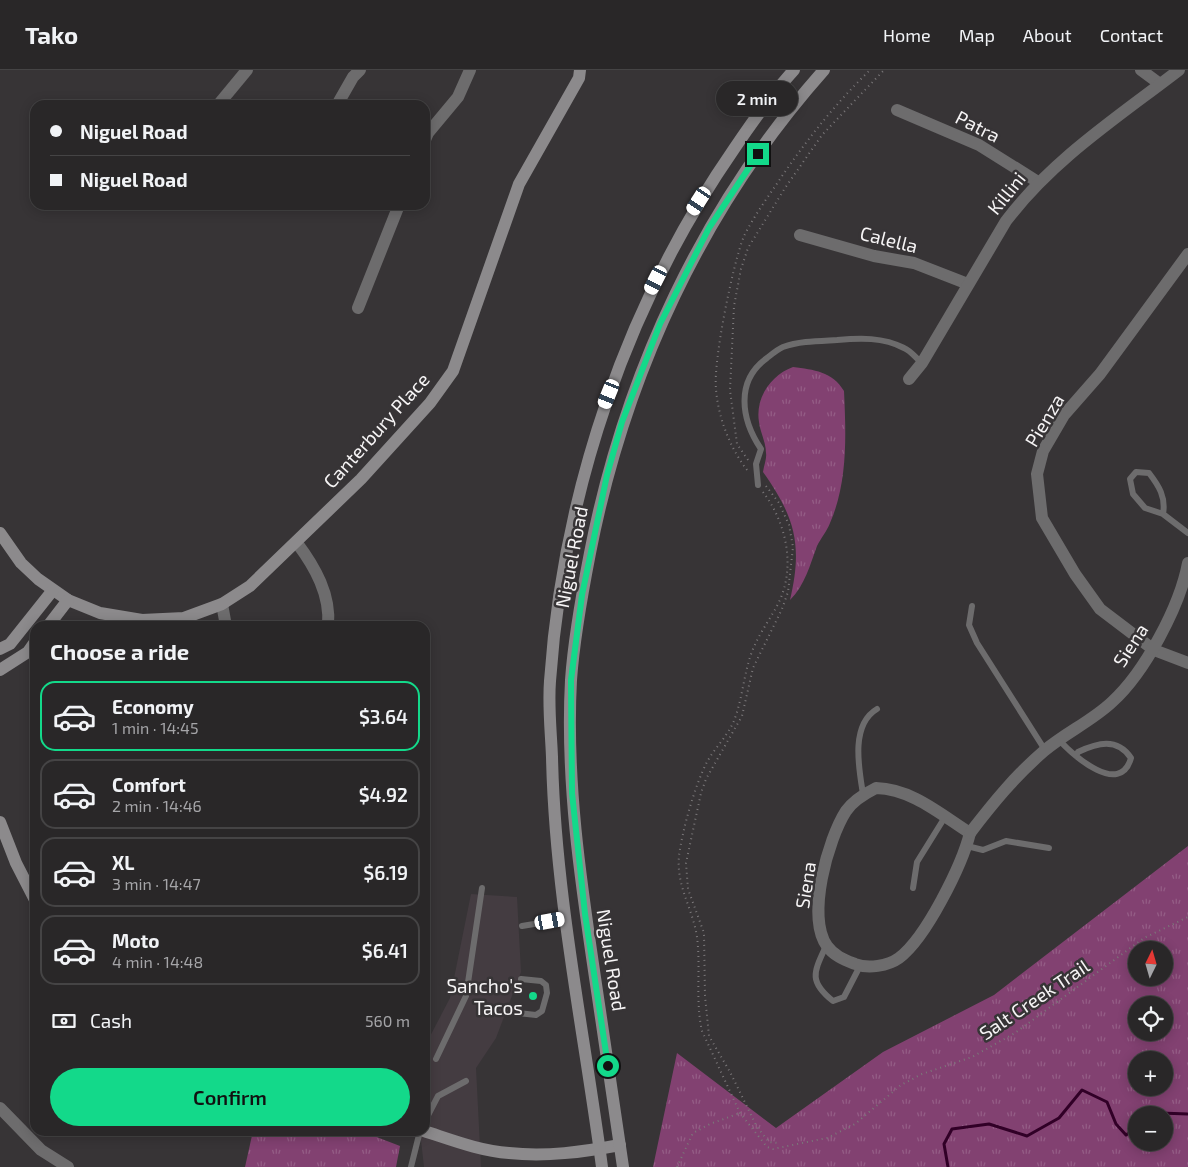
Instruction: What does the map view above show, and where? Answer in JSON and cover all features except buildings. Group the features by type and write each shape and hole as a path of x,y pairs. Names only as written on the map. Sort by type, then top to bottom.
{"main road":[{"name":"Canterbury Place","path":"159,621 184,618 222,604 250,586 297,543 361,478 430,403 452,371 519,184 567,101 579,78 580,70"},
{"name":"Niguel Road","path":"602,1167 564,919 552,798 550,683 562,582 588,462 603,410 639,315 664,263 717,173 771,95 794,70"},
{"name":"Niguel Road","path":"623,1167 585,914 572,793 571,680 582,595 607,475 622,422 660,324 709,228 790,108 824,70"},
{"name":"Canterbury Place","path":"0,534 21,563 68,600 100,614 133,621"},
{"path":"0,649 10,644 53,590"},
{"path":"52,621 68,600"},
{"path":"0,670 30,649"},
{"path":"0,822 16,863 30,890"},
{"path":"564,919 585,914"},
{"path":"430,1133 475,1147 509,1153 576,1153 620,1145"}],"street":[{"path":"222,100 247,70"},
{"path":"341,100 353,77 360,70"},
{"path":"430,131 458,97 470,70"},
{"path":"1141,70 1160,84"},
{"name":"Killini","path":"909,379 922,363 1006,221 1038,182 1094,132 1179,70"},
{"name":"Patra","path":"897,110 979,145 1038,182"},
{"path":"358,308 397,210"},
{"name":"Calella","path":"800,235 874,256 914,263 968,284"},
{"name":"Pienza","path":"1188,254 1100,374 1064,415 1043,451 1037,474 1042,518 1075,574 1100,609 1154,650 1188,663"},
{"path":"297,543 311,562 323,586 327,621"},
{"name":"Siena","path":"863,794 847,810 834,835 822,882 818,921 826,946 841,959 860,966 879,966 899,958 915,940 941,901 970,833 1005,788 1045,750 1112,702 1154,650 1185,580 1188,563"},
{"path":"222,604 225,621"},
{"path":"863,794 876,788 891,789 909,794 970,833"},
{"path":"0,1108 10,1121 41,1150 68,1167"}],"lane":[{"path":"758,484 756,464 760,449 750,433 744,414 745,385 759,364 782,348 803,342 859,338 882,340 907,348 922,363"},
{"path":"1163,514 1164,506 1161,488 1149,473 1136,472 1130,478 1134,494 1145,508 1163,514 1188,533"},
{"path":"972,606 969,625 977,643 1045,750"},
{"path":"863,794 858,750 862,730 871,713 877,709"},
{"path":"1059,740 1076,756 1096,769 1110,775 1118,774 1129,766 1131,758 1127,751 1108,742 1095,744 1078,752 1076,756"},
{"path":"913,888 917,862 945,817"},
{"path":"966,846 983,850 1006,841 1049,848"},
{"path":"436,1059 466,996 482,888"},
{"path":"522,926 564,919"},
{"path":"826,946 817,965 814,979 819,990 833,1001 844,997 860,966"},
{"path":"509,1012 536,1015 542,1011 547,993 546,985 541,981 521,979"},
{"path":"430,1111 438,1096 466,1081"},
{"path":"411,1167 419,1136"}],"path":[{"path":"677,1167 693,1133 710,1124 740,1113 702,1031 698,1016 696,934 679,878 679,856 696,783 708,760 720,745 735,718 753,648 779,600 783,585 786,537 775,508 732,446 716,388 721,345 735,267 749,229 794,158 843,96 870,70"},
{"path":"778,1143 769,1142 757,1127 745,1100 709,1036 705,996 704,933 688,889 686,863 695,815 706,779 742,716 753,668 779,617 788,592 793,547 789,525 779,503 737,444 731,405 734,306 741,269 748,248 804,159 822,135 884,70"},
{"name":"Salt Creek Trail","path":"740,1113 767,1147 773,1149 827,1138 854,1124 901,1085 922,1074 972,1057 1015,1033 1144,938 1188,917"}],"shaded area":[{"path":"471,894 517,897 521,972 496,1038 476,1068 481,1167 424,1167 421,1136 430,1136 430,1036 450,998"}],"green space":[{"path":"793,367 828,375 844,391 845,441 843,475 836,507 803,581 790,600 794,581 796,547 789,518 783,503 763,472 766,449 758,413 766,388 778,376"},
{"path":"1188,846 1188,1167 653,1167 677,1053 776,1128 883,1052 994,995"},
{"path":"252,1136 374,1136 400,1146 396,1167 245,1167"}],"waterway":[{"path":"948,1167 944,1144 952,1129 989,1124 1027,1136 1059,1118 1082,1090 1107,1102 1116,1124 1126,1135 1128,1134"},
{"path":"1173,1113 1188,1114"}],"place":[{"name":"Sancho's Tacos","path":"533,996"}],"route":[{"path":"608,1066 585,914 572,793 571,680 582,595 594,530 622,422 660,324 709,228 758,154"}]}
